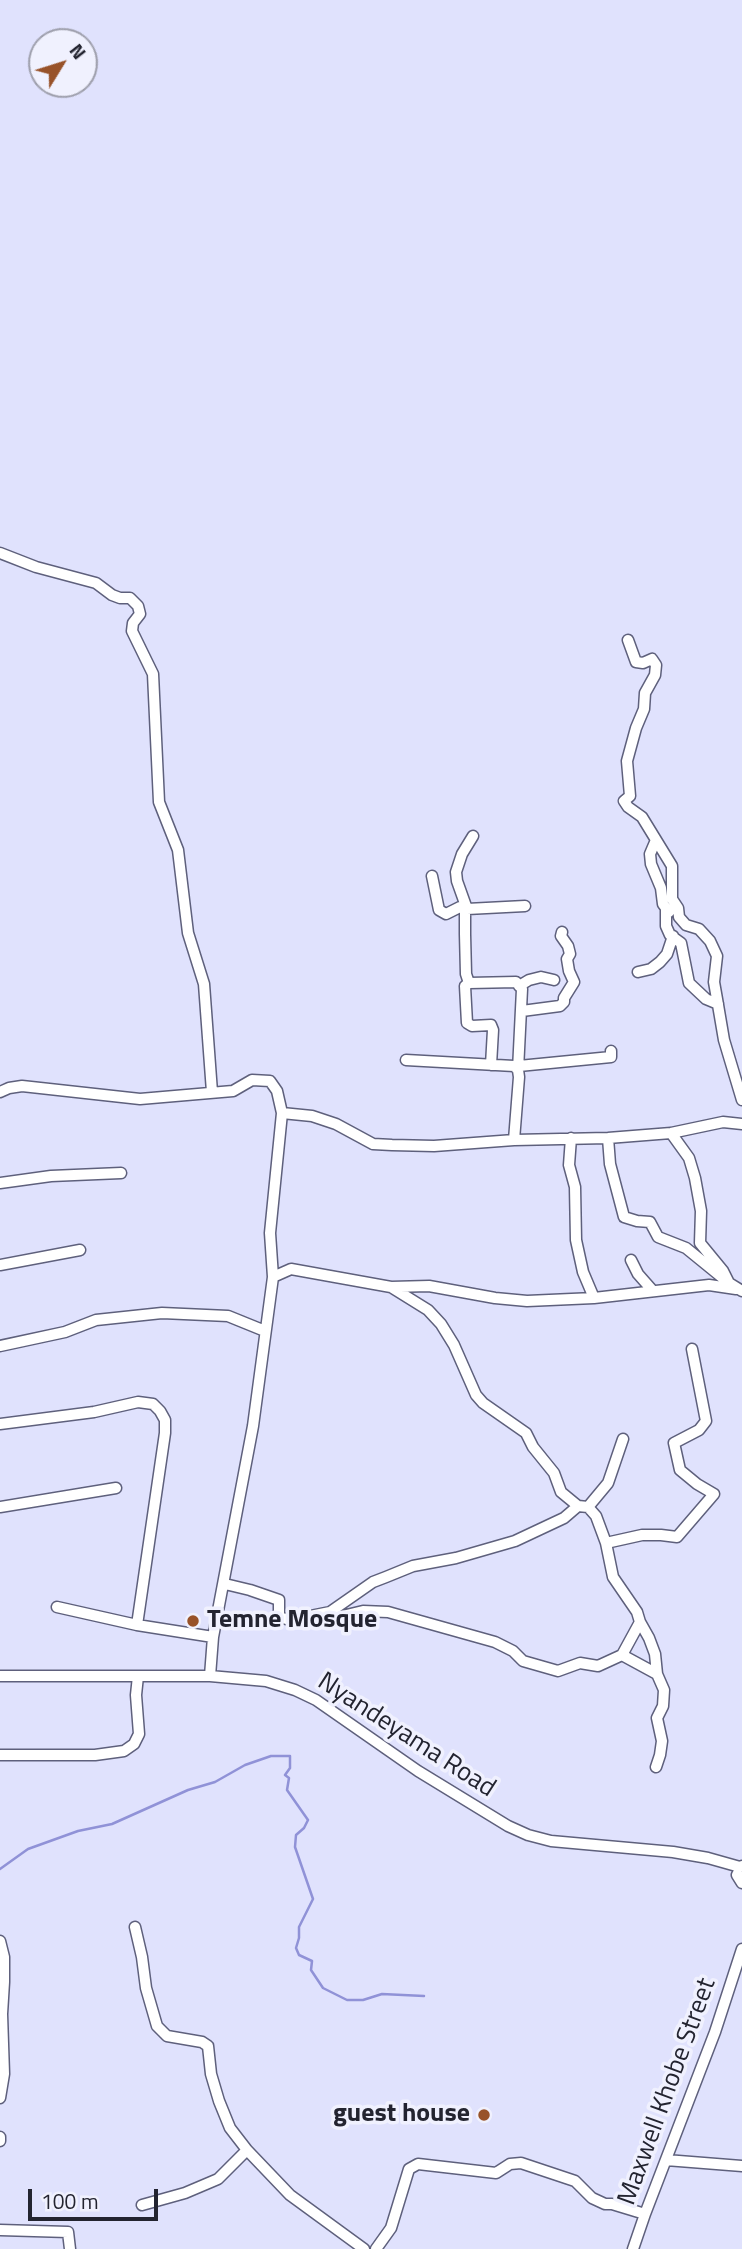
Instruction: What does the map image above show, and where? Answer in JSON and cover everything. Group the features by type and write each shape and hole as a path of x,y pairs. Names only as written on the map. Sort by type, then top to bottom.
{"street":[{"path":"0,553 36,567 96,583 112,595 130,598 138,606 140,614 133,623 132,631 153,674 159,802 178,850 185,919 204,984 212,1093"},
{"path":"628,640 636,662 643,663 652,659 656,665 655,675 645,693 644,709 627,761 631,796 624,801 642,817 673,866 672,899 678,908 679,917"},
{"path":"469,983 466,974 467,909 457,881 457,872 462,854 473,836"},
{"path":"656,840 650,854 651,864 662,888 666,910 679,917 685,925 699,929 710,941 717,956 714,982 724,1040 742,1100"},
{"path":"432,876 439,910 446,914 460,908 525,906"},
{"path":"666,910 666,926 681,943 689,983 706,999 718,1004"},
{"path":"522,1011 560,1006 564,1002 574,982 567,959 570,954 561,936 562,932"},
{"path":"638,972 651,969 660,962 667,954 673,936"},
{"path":"519,986 529,980 554,980"},
{"path":"491,1065 493,1030 491,1025 472,1026 467,1023 464,986 469,983 516,982 522,989 522,1011 514,1140"},
{"path":"405,1060 519,1068 611,1057 611,1051"},
{"path":"0,1092 22,1086 140,1099 233,1091 252,1080 270,1081 277,1091 282,1113 270,1233 273,1277 253,1426 213,1637 210,1676"},
{"path":"282,1113 312,1116 336,1124 373,1144 434,1146 514,1140 608,1138 671,1133 723,1122 742,1124"},
{"path":"671,1133 689,1158 695,1178 701,1212 700,1243 723,1271 729,1283"},
{"path":"571,1138 569,1165 575,1186 576,1240 583,1272 594,1298"},
{"path":"608,1138 610,1164 624,1217 636,1222 650,1222 658,1237 686,1248 741,1290"},
{"path":"0,1183 51,1176 121,1173"},
{"path":"0,1265 80,1250"},
{"path":"631,1260 639,1276 653,1291"},
{"path":"273,1277 290,1269 391,1287 429,1286 527,1301 594,1298 709,1285 741,1290"},
{"path":"635,1293 639,1276"},
{"path":"391,1287 428,1310 441,1324 454,1345 476,1395 526,1433 533,1447 554,1473 561,1492 596,1516 606,1543 613,1577 638,1612 655,1654 657,1674 664,1690 663,1706 657,1718 662,1741 656,1767"},
{"path":"0,1346 65,1332 96,1320 162,1313 228,1316 265,1331"},
{"path":"606,1543 642,1535 677,1537 714,1494 680,1471 674,1443 699,1430 706,1421 692,1349"},
{"path":"0,1423 94,1412 138,1402 153,1404 160,1411 165,1420 166,1433 137,1625"},
{"path":"225,1584 279,1600 279,1617 290,1620 330,1612 373,1582 414,1566 456,1558 515,1541 564,1518 583,1506 608,1483 623,1439"},
{"path":"0,1507 116,1489"},
{"path":"57,1607 137,1625 213,1637"},
{"path":"330,1612 338,1616 363,1611 388,1612 495,1642 513,1651 523,1661 558,1671 580,1663 598,1666 622,1655 640,1622"},
{"path":"622,1655 657,1674"},
{"name":"Nyandeyama Road","path":"0,1676 210,1676 265,1681 316,1700 418,1771 527,1835 551,1841 696,1856 741,1867"},
{"path":"0,1755 94,1755 124,1751 134,1744 139,1734 136,1695 138,1676"},
{"path":"741,1867 737,1875 742,1883"},
{"path":"135,1927 146,1988 157,2026 167,2036 202,2042 208,2046 211,2074 230,2128 290,2195 364,2249"},
{"path":"0,1941 4,1957 4,2074 0,2098"},
{"name":"Maxwell Khobe Street","path":"633,2249 727,2000 742,1949"},
{"path":"142,2205 185,2193 218,2179 247,2150"},
{"path":"666,2160 742,2166"},
{"path":"376,2249 391,2228 409,2169 418,2164 496,2173 515,2162 521,2163 575,2181 592,2198 605,2204 645,2214"},
{"path":"0,2230 68,2232 70,2249"}],"waterway":[{"path":"0,1869 28,1849 78,1831 112,1824 188,1790 215,1782 245,1765 271,1756 290,1756 290,1768 285,1775 289,1778 287,1790 308,1820 296,1835 295,1847 313,1899 299,1927 296,1948 299,1955 312,1961 311,1970 323,1988 347,2000 363,2000 382,1994 424,1996"}],"place":[{"name":"Temne Mosque","path":"193,1621"},
{"name":"guest house","path":"484,2115"}]}
